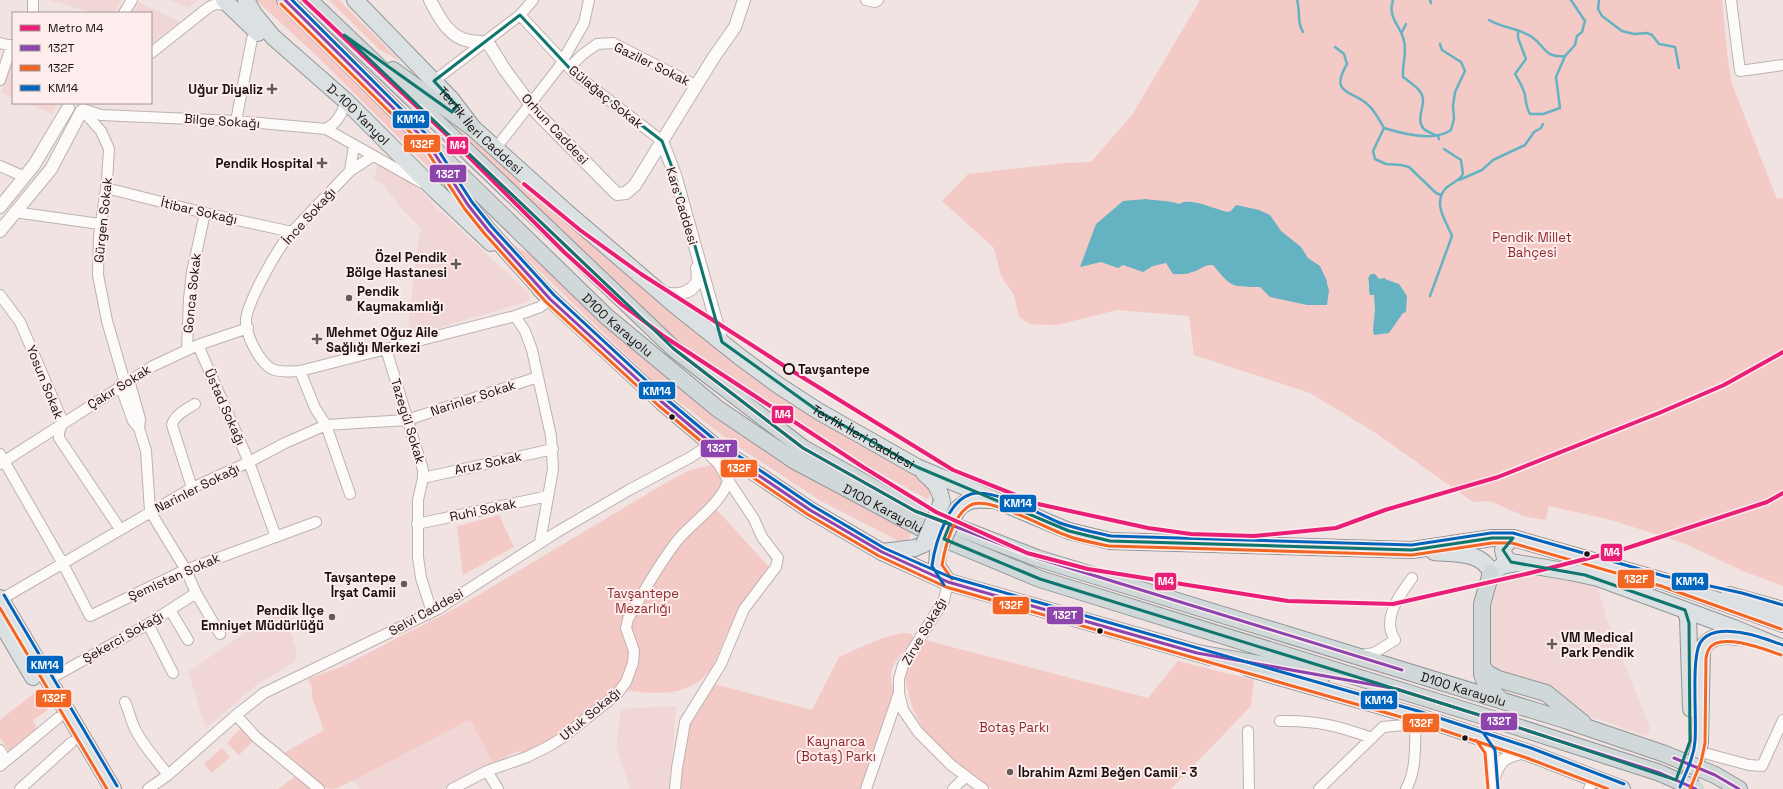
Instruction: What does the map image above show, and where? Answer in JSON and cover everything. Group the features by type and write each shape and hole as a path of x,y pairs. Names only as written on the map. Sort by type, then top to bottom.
{"highway":[{"name":"D100 Karayolu","path":"285,0 427,142 606,317 718,409 795,461 932,534 1040,579 1397,689 1660,774 1696,789"},
{"name":"D100 Karayolu","path":"309,0 674,349 803,448 915,511 1037,558 1503,701 1665,754 1715,775 1739,789"},
{"path":"344,35 473,128"},
{"path":"427,142 468,205 488,230 550,299"},
{"path":"1491,573 1482,604 1482,674 1486,686 1503,701"},
{"path":"1197,653 1397,689"},
{"path":"1482,666 1488,673 1498,679 1546,693 1590,729"}],"main road":[{"path":"246,0 254,14 273,37 322,80"},
{"path":"345,0 473,128"},
{"name":"Tevfik İleri Caddesi","path":"355,0 451,99 473,128 608,249 658,291 778,385 818,411 917,468 1069,531 1110,541 1412,550 1492,538 1513,538 1664,580 1783,624"},
{"path":"231,2 254,14"},
{"path":"231,2 258,32 322,80"},
{"name":"D-100 Yanyol","path":"322,80 346,101 434,189 706,445 810,510 882,552 948,582 1197,653 1415,720 1480,737 1525,752 1591,784 1622,789"},
{"path":"882,552 915,548 924,544 942,502 940,489 934,481 917,468"},
{"path":"948,582 937,566 938,552 957,510 963,504 974,499 996,501"},
{"path":"1513,538 1505,545 1503,550 1508,561 1517,564 1585,575 1685,610 1783,649"},
{"path":"1412,550 1471,556 1485,562 1491,573 1502,566 1517,564"},
{"path":"1664,580 1741,598 1783,610"},
{"path":"0,599 113,789"},
{"path":"1672,789 1688,750 1690,741 1689,623 1685,610"},
{"path":"0,621 100,789"},
{"path":"1685,789 1696,760 1700,742 1701,657 1704,646 1716,637 1730,636 1746,638 1783,649"}],"street":[{"path":"33,0 33,12"},
{"path":"125,12 132,0"},
{"path":"430,0 444,24 457,37 464,40 482,42"},
{"path":"434,81 482,42 520,15 533,0"},
{"path":"496,148 554,75 584,24 589,0"},
{"path":"669,161 662,141 735,26 744,0"},
{"path":"708,68 718,60 739,29 748,0"},
{"path":"866,0 875,2 878,0"},
{"path":"1731,0 1740,71 1783,65"},
{"path":"152,52 209,7 216,4 231,2"},
{"name":"Gülağaç Sokak","path":"520,15 574,73 662,141"},
{"path":"236,120 252,39 258,32"},
{"name":"Orhun Caddesi","path":"482,42 487,43 494,51 505,70 530,105 617,194 626,193 635,185 662,141"},
{"path":"0,43 12,46"},
{"name":"Gaziler Sokak","path":"569,68 582,55 597,44 613,43 697,86"},
{"path":"0,80 12,49"},
{"path":"326,129 332,126 340,117 346,101"},
{"path":"0,207 25,177 42,153 68,106"},
{"name":"Bilge Sokağı","path":"68,106 74,113 82,109 101,115 236,120 326,129"},
{"path":"0,231 14,212 51,169 82,109"},
{"name":"Gürgen Sokak","path":"82,109 101,132 109,149 106,188 100,224 98,276 107,321 124,383 140,419 139,428 146,451 150,511"},
{"path":"326,129 372,156 434,189"},
{"path":"350,171 354,145"},
{"name":"İnce Sokağı","path":"372,156 350,171 285,239 254,298 246,319 250,338 257,353 273,370 286,372 300,371 515,316 540,307 550,299"},
{"name":"Kars Caddesi","path":"658,291 671,294 684,293 692,290 698,280 698,274 671,178 669,161"},
{"name":"Kars Caddesi","path":"669,161 675,175 722,342"},
{"path":"0,166 25,177"},
{"name":"İtibar Sokağı","path":"106,188 205,213 292,232"},
{"path":"14,212 100,224"},
{"name":"Gonca Sokak","path":"187,350 189,299 192,272 205,213"},
{"name":"Yosun Sokak","path":"0,295 20,322 63,422 59,432 59,438 120,529"},
{"path":"515,316 524,331 532,350 549,421 553,449 553,468 540,542"},
{"name":"Çakır Sokak","path":"2,460 50,433 63,422 153,366 198,345 248,328"},
{"name":"Üstad Sokağı","path":"198,345 249,462 276,537"},
{"name":"Tazegül Sokak","path":"386,349 423,470 423,478 418,500 416,539 421,578 432,612"},
{"path":"300,371 315,408 326,425 350,494"},
{"name":"Narinler Sokak","path":"408,420 538,377"},
{"path":"192,488 172,425 173,420 176,417 195,404"},
{"name":"Narinler Sokağı","path":"0,599 192,488 326,425 408,420"},
{"path":"675,789 685,722 721,664 744,609 776,567 778,558 762,537 754,519 706,445"},
{"name":"Selvi Caddesi","path":"148,789 168,775 236,715 264,693 432,612 540,542 706,445"},
{"name":"Aruz Sokak","path":"423,478 553,449"},
{"path":"2,460 62,562"},
{"name":"Ufuk Sokağı","path":"452,789 487,771 527,757 549,746 562,738 617,694 626,682 633,662 634,652 626,628 628,619 658,567 677,540 713,505 726,487 728,480"},
{"name":"Ruhi Sokak","path":"417,524 548,496"},
{"path":"150,511 186,570 196,593 220,634"},
{"name":"Şemistan Sokak","path":"62,562 90,616 186,570 316,522"},
{"path":"1355,656 1374,653 1383,649 1395,640 1391,629 1391,617 1394,604 1412,578"},
{"name":"Zirve Sokağı","path":"948,582 944,600 903,665 899,693 903,710 918,732 951,765 983,789"},
{"name":"Şekerci Sokağı","path":"48,680 148,624 196,593"},
{"path":"170,610 188,640"},
{"path":"148,624 173,673"},
{"path":"866,789 899,693"},
{"path":"125,702 138,734 168,775"},
{"path":"236,715 256,737 319,789"},
{"path":"0,750 3,764 58,718"},
{"path":"1319,789 1384,727 1415,720 1413,768 1411,780 1406,789"},
{"path":"1708,754 1749,765 1762,766 1783,720"},
{"path":"1280,721 1305,721 1328,724 1372,738"},
{"path":"1248,730 1249,789"},
{"path":"1480,737 1490,751 1493,784"},
{"path":"20,789 72,742"},
{"path":"1493,784 1500,762 1511,755 1525,752"},
{"path":"487,771 498,789"},
{"path":"954,789 966,776"}],"highlighted area":[{"path":"520,15 574,73 662,141 675,175 722,342 818,411 917,467 1069,531 1110,541 1412,550 1492,538 1513,538 1503,550 1511,562 1585,575 1685,610 1689,623 1690,741 1676,780 1499,721 1040,579 944,539 950,524 915,511 803,448 674,349 344,35 452,112 457,106 434,81"}],"shaded area":[{"path":"49,0 122,0 115,12 91,12"},
{"path":"170,0 198,0 189,8"},
{"path":"139,2 180,22 152,43 152,12 133,12"},
{"path":"12,61 12,98 1,93"},
{"path":"28,104 57,104 53,114"},
{"name":"Özel Pendik Bölge Hastanesi","path":"378,163 418,188 438,209 529,293 530,301 407,337 419,235 422,229 399,206 384,185 374,179"},
{"name":"VM Medical Park Pendik","path":"1513,573 1528,573 1554,577 1596,587 1600,595 1607,621 1650,728 1647,736 1491,682 1487,620 1488,610 1496,583 1501,578"},
{"path":"283,607 296,650 295,662 259,683 206,728 188,672"},
{"path":"676,706 670,789 630,789 616,747 621,709"},
{"path":"470,720 493,763 444,789 360,789 352,780"}],"green space":[{"path":"256,0 277,0 359,78 412,133 461,200 319,58"},
{"path":"329,0 339,0 400,61 380,50"},
{"name":"Pendik Millet Bahçesi","path":"1200,0 1722,0 1728,61 1732,84 1777,199 1783,198 1783,586 1743,571 1683,543 1611,520 1549,506 1546,520 1526,517 1490,501 1473,502 1374,432 1310,393 1194,355 1189,316 1117,310 1057,325 1030,324 1019,317 1014,295 1001,276 994,248 942,201 968,174 1065,163 1091,162 1132,115"},
{"path":"439,109 670,307 767,387 922,475 932,487 929,498 927,499 790,424 719,373 659,324 501,174"},
{"path":"513,245 536,257 614,330 721,421 800,473 911,533 909,539 899,541 821,501 731,442 655,383"},
{"name":"Tavşantepe Mezarlığı","path":"715,464 722,480 717,510 769,567 734,621 710,670 691,686 679,690 654,693 617,688 536,753 523,754 518,751 493,763 470,720 338,788 331,789 323,787 284,753 324,730 312,698 312,688 308,679 343,666 460,606 667,482 690,470"},
{"path":"499,515 514,547 463,575 457,526"},
{"name":"Kaynarca (Botaş) Parkı","path":"906,633 912,634 914,638 894,664 891,678 892,686 896,695 862,789 678,789 689,723 714,684 812,710 839,657 882,639"},
{"name":"Botaş Parkı","path":"925,640 1148,698 1178,661 1254,680 1251,706 1171,789 992,789 962,768 927,736 913,709 906,683 906,672 911,666"},
{"path":"37,691 48,710 33,720 38,731 10,753 0,737 0,720"},
{"path":"241,728 254,740 239,755 227,743"},
{"path":"222,748 230,757 212,773 204,764"},
{"path":"296,776 314,789 278,789"}],"water":[{"path":"1146,199 1179,204 1184,202 1196,203 1227,212 1231,211 1236,205 1259,210 1270,215 1281,231 1301,247 1308,258 1320,266 1327,281 1329,290 1327,305 1307,305 1270,297 1260,287 1237,286 1228,282 1213,265 1207,265 1187,274 1173,274 1166,263 1153,266 1143,272 1123,265 1118,268 1101,262 1080,267 1096,224 1123,201"},
{"path":"1371,274 1375,274 1379,279 1385,278 1399,284 1407,296 1406,312 1403,313 1389,333 1374,335 1374,295 1370,295 1368,278"}],"waterway":[{"path":"1297,0 1299,20 1303,32"},
{"path":"1393,0 1393,17 1405,46 1403,77 1413,84 1423,97 1420,120 1421,125 1425,130 1438,136 1439,139"},
{"path":"1518,31 1518,38 1526,59 1515,74 1523,89 1530,114 1543,114 1560,108 1556,77 1565,56 1575,45 1577,36 1582,32 1585,21 1571,0"},
{"path":"1599,0 1598,9 1602,16 1622,31 1634,34 1647,33 1652,35 1659,44 1675,47 1679,68"},
{"path":"1489,20 1499,25 1527,34 1537,41 1549,54 1565,56"},
{"path":"1402,32 1406,24"},
{"path":"1335,47 1344,54 1347,64 1340,80 1341,86 1348,93 1369,105 1384,128 1400,133 1418,136 1436,136 1451,130 1454,119 1453,106 1455,92 1465,71 1461,62 1442,50 1440,44"},
{"path":"1459,180 1482,170 1493,160 1525,145 1534,132 1541,128 1543,124"},
{"path":"1384,128 1373,151 1375,159 1386,164 1409,167 1436,193 1441,195"},
{"path":"1430,296 1452,236 1444,218 1440,206 1440,200 1446,188 1463,174 1461,160 1444,149"}],"metro line":[{"name":"M4","path":"304,0 449,137 564,252 621,304 665,337 863,467 936,512 1027,553 1088,569 1288,601 1393,604 1526,574 1621,550 1767,502 1783,493"},
{"name":"M4","path":"524,184 580,230 641,274 789,369 953,470 1038,504 1148,528 1191,534 1254,536 1336,528 1385,510 1498,477 1659,413 1724,385 1783,352"}],"transit line":[{"name":"132T","path":"285,0 427,142 468,205 488,230 550,299 662,402 712,444 810,510 882,552 948,582 1197,653 1397,689 1660,773 1696,789"},
{"name":"KM14","path":"292,0 431,139 472,202 492,227 554,295 665,398 715,440 813,506 884,548 950,577 1418,711 1531,748 1624,784"},
{"name":"132F","path":"281,4 423,145 464,208 484,233 546,302 659,406 709,448 807,514 879,556 946,587 1415,721 1527,758 1608,789"},
{"name":"132T","path":"420,107 674,349 803,448 915,511 1037,558 1402,670"},
{"name":"KM14","path":"944,585 932,566 935,548 941,531 950,512 959,501 971,494 981,493 1004,498 1066,525 1111,536 1412,545 1491,533 1513,533 1664,576 1742,593 1783,605"},
{"name":"132F","path":"952,579 942,565 948,540 956,522 966,508 973,504 982,503 994,505 1073,538 1109,546 1412,555 1492,543 1512,543 1661,586 1781,629"},
{"name":"KM14","path":"4,595 117,786"},
{"name":"132F","path":"0,608 107,789"},
{"name":"KM14","path":"1680,787 1694,747 1695,675 1697,651 1700,643 1711,634 1726,631 1748,634 1783,645"},
{"name":"132F","path":"1690,789 1701,762 1705,743 1706,658 1708,650 1714,644 1732,642 1744,643 1781,655"},
{"name":"KM14","path":"1484,734 1495,750 1498,789"},
{"name":"132F","path":"1476,740 1485,753 1488,789"},
{"name":"132T","path":"1674,758 1715,775 1739,789"}],"place":[{"name":"Uğur Diyaliz","path":"272,89"},
{"name":"Pendik Hospital","path":"322,163"},
{"name":"Özel Pendik Bölge Hastanesi","path":"456,264"},
{"name":"Pendik Kaymakamlığı","path":"349,298"},
{"name":"Mehmet Oğuz Aile Sağlığı Merkezi","path":"317,339"},
{"name":"Tavşantepe","path":"789,369"},
{"name":"Tavşantepe İrşat Camii","path":"404,584"},
{"name":"Pendik İlçe Emniyet Müdürlüğü","path":"332,617"},
{"name":"VM Medical Park Pendik","path":"1552,644"},
{"name":"İbrahim Azmi Beğen Camii - 3","path":"1010,772"}]}
